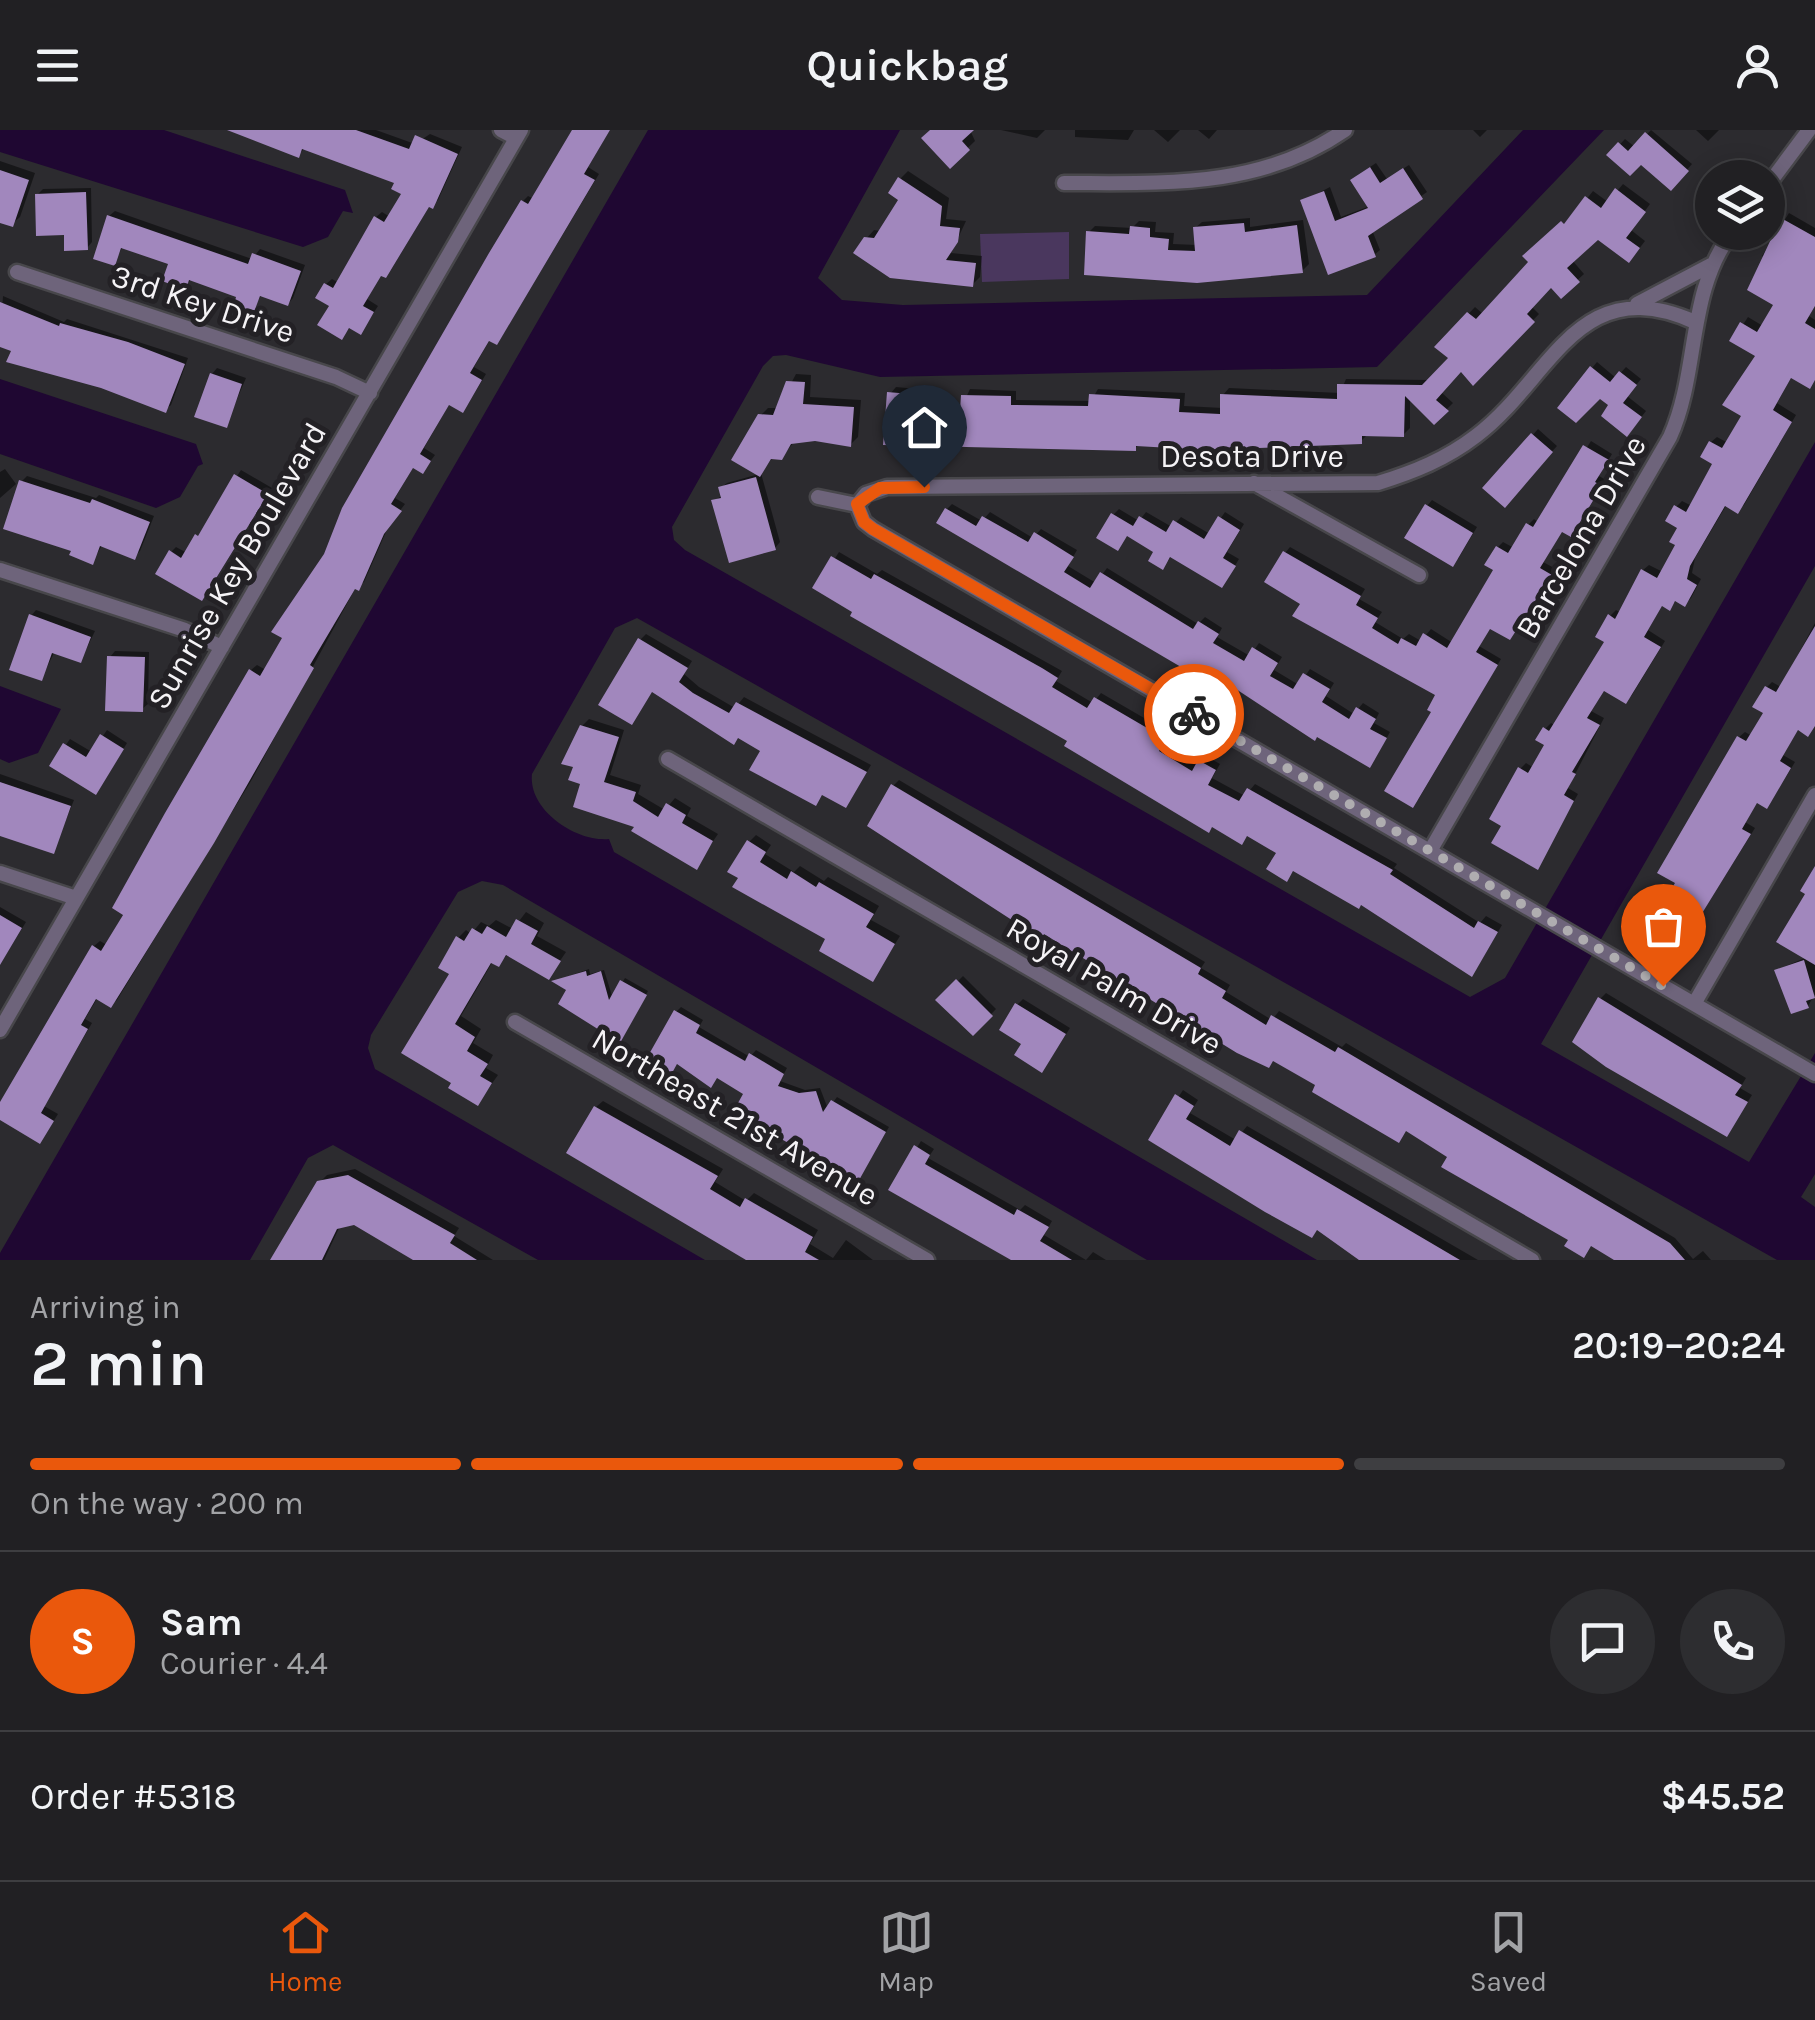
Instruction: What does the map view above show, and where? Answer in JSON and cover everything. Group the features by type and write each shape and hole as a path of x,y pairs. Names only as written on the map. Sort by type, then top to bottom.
{"street":[{"path":"501,130 519,134"},
{"path":"1064,183 1175,183 1240,176 1298,156 1345,130"},
{"path":"1785,162 1809,130"},
{"name":"Sunrise Key Boulevard","path":"0,1030 519,134"},
{"name":"Barcelona Drive","path":"1430,852 1670,437 1687,390 1695,322 1712,264 1721,250"},
{"name":"Desota Drive","path":"857,504 866,494 887,487 1378,483 1419,470 1478,435 1576,333 1712,264"},
{"name":"3rd Key Drive","path":"18,272 336,377 370,393"},
{"path":"1632,306 1658,307 1695,322"},
{"path":"1252,482 1419,575"},
{"path":"818,497 857,504 864,522 873,529 1815,1074"},
{"path":"0,570 186,630 222,647"},
{"name":"Royal Palm Drive","path":"668,759 1532,1260"},
{"path":"1694,1004 1815,795"},
{"path":"0,873 76,898"},
{"name":"Northeast 21st Avenue","path":"515,1022 927,1260"}],"shaded area":[{"path":"0,130 164,130 345,190 353,213 343,211 328,237 303,247 0,152"},
{"path":"648,130 900,130 818,278 842,300 903,305 1367,295 1523,130 1604,130 1377,367 880,377 786,355 773,356 763,366 672,527 674,540 685,550 1470,997 1505,978 1815,442 1815,566 1541,1044 1749,1162 1815,1053 1815,1174 1801,1197 1815,1207 1815,1260 1777,1260 637,618 615,628 532,774 533,787 546,811 582,835 609,839 614,852 1317,1260 1147,1260 503,885 482,881 458,892 371,1035 368,1048 375,1069 705,1260 538,1260 333,1145 308,1158 250,1260 0,1260 0,1253"},
{"path":"1069,232 1069,279 982,282 980,234"},
{"path":"0,379 196,444 203,464 180,497 156,508 0,454"},
{"path":"0,686 61,709 38,753 9,763 0,759"}],"building":[{"path":"227,130 356,130 409,149 415,135 458,154 433,209 429,207 386,278 381,276 363,306 374,312 361,335 349,328 342,340 317,325 329,306 315,298 324,283 333,288 374,216 384,222 401,194 391,189 394,183 302,149 299,158"},
{"path":"572,130 610,130 584,174 595,180 497,345 489,341 470,373 482,380 463,413 449,405 420,454 431,461 423,474 413,468 391,504 402,511 384,534 359,591 355,589 310,665 314,668 214,843 111,1008 96,999 81,1025 88,1029 41,1113 54,1121 40,1144 0,1120 0,1102 92,945 101,951 123,915 112,908 165,813 249,669 260,676 282,638 271,632 324,554 342,508 489,253 521,200 528,204"},
{"path":"930,130 974,130 962,141 970,150 950,169 921,138"},
{"path":"1645,132 1689,171 1671,191 1641,165 1630,176 1606,155 1618,142 1628,151"},
{"path":"1370,167 1380,183 1403,168 1423,199 1368,236 1376,257 1328,275 1300,200 1324,191 1335,221 1368,208 1350,180"},
{"path":"0,170 29,180 13,227 0,223"},
{"path":"898,177 942,206 940,226 960,228 958,242 946,260 976,263 973,287 890,278 853,253 864,237 874,238 898,200 888,193"},
{"path":"1615,188 1646,212 1626,238 1640,248 1629,263 1598,240 1567,268 1580,282 1561,299 1551,288 1527,314 1535,322 1473,386 1461,372 1436,400 1449,411 1434,425 1405,396 1404,437 1362,436 1362,444 1206,450 883,445 887,392 911,394 911,406 960,410 961,395 1011,396 1011,405 1088,406 1089,394 1180,399 1179,412 1220,414 1220,394 1337,399 1337,384 1422,385 1448,358 1434,347 1467,312 1476,319 1528,262 1522,256 1561,221 1564,224 1585,196 1601,208"},
{"path":"86,192 88,250 64,251 64,235 36,236 35,194"},
{"path":"107,215 248,264 252,253 301,271 288,306 260,296 254,312 234,305 236,297 189,280 186,290 162,281 168,264 121,248 115,266 93,259"},
{"path":"1785,220 1815,237 1815,306 1805,323 1815,329 1815,380 1810,389 1791,378 1773,410 1792,422 1738,514 1725,506 1690,566 1687,579 1697,585 1685,607 1675,601 1670,611 1662,606 1644,637 1661,647 1626,704 1604,691 1587,718 1600,725 1572,772 1576,774 1564,795 1574,801 1538,870 1491,843 1501,826 1489,819 1518,767 1528,773 1544,745 1535,740 1543,727 1549,731 1604,642 1595,637 1608,614 1615,619 1641,569 1657,578 1675,545 1669,542 1677,528 1665,521 1674,505 1686,512 1712,464 1700,457 1709,441 1722,448 1741,416 1722,405 1755,356 1729,341 1740,322 1757,332 1773,305 1747,290 1766,250 1785,250"},
{"path":"1244,223 1245,232 1297,225 1303,273 1197,283 1084,275 1086,231 1129,234 1130,226 1150,228 1150,237 1169,239 1168,250 1195,251 1193,227"},
{"path":"0,302 59,326 60,323 128,342 185,364 166,413 101,388 6,362 11,351 0,347"},
{"path":"1590,366 1610,382 1619,371 1637,385 1623,403 1642,417 1627,437 1601,416 1608,405 1600,399 1576,423 1557,408"},
{"path":"210,373 242,384 227,428 194,417"},
{"path":"786,381 805,382 803,404 854,407 851,447 815,441 791,444 782,460 771,459 760,477 731,460 758,414 773,415"},
{"path":"1531,433 1553,452 1505,508 1482,488"},
{"path":"1583,445 1609,460 1595,482 1602,486 1571,537 1562,532 1540,568 1552,575 1510,640 1490,629 1476,652 1498,665 1413,808 1384,791 1431,712 1427,710 1435,695 1292,616 1300,604 1264,582 1283,551 1361,596 1356,605 1378,618 1372,628 1398,644 1401,638 1416,646 1423,633 1447,648 1493,570 1484,565 1496,546 1508,553 1526,523 1533,527"},
{"path":"234,474 268,494 202,601 155,574 169,550 181,558"},
{"path":"756,477 776,550 729,563 711,500 721,498 718,487"},
{"path":"19,480 90,503 92,499 150,522 135,560 100,546 93,565 69,555 71,551 3,529"},
{"path":"1425,504 1473,533 1453,567 1404,538"},
{"path":"945,508 976,526 982,516 1028,542 1034,532 1074,557 1064,572 1090,588 1100,572 1193,629 1198,621 1219,634 1213,643 1244,661 1252,647 1278,663 1270,676 1293,689 1303,673 1330,689 1322,702 1349,719 1356,707 1376,719 1370,729 1387,738 1370,768 1317,737 1315,741 1204,668 1198,677 936,523"},
{"path":"1111,513 1133,526 1139,516 1166,532 1173,520 1204,539 1218,516 1240,530 1223,558 1236,566 1222,588 1170,557 1163,570 1148,561 1153,552 1127,536 1118,551 1096,538"},
{"path":"831,556 871,579 874,574 1042,668 1058,678 1052,687 1087,708 1094,697 1166,739 1159,751 1192,771 1198,760 1216,770 1208,785 1239,801 1247,788 1393,870 1390,874 1474,928 1478,921 1498,932 1472,977 1361,905 1359,909 1293,871 1287,882 1266,869 1276,853 1247,836 1242,845 1212,827 1209,833 1064,746 1067,741 850,616 852,612 812,588"},
{"path":"29,614 91,637 81,663 52,653 42,681 9,670"},
{"path":"1815,626 1815,726 1808,737 1798,730 1780,761 1791,768 1767,809 1757,803 1742,829 1751,834 1680,949 1639,923 1648,909 1656,914 1675,883 1657,873 1737,736 1746,741 1763,713 1752,707 1765,686 1776,692"},
{"path":"638,638 688,668 679,682 693,693 729,713 736,702 867,772 846,808 822,795 816,806 749,770 760,751 738,738 734,745 652,692 632,725 598,705"},
{"path":"107,656 145,657 143,712 105,711"},
{"path":"580,725 619,737 604,782 636,792 633,801 658,817 666,803 686,815 682,823 713,841 697,870 631,831 634,827 573,807 580,784 568,780 573,767 561,764"},
{"path":"100,734 124,749 96,795 49,766 63,743 86,757"},
{"path":"0,782 71,806 54,854 0,836"},
{"path":"891,784 1201,968 1198,974 1226,991 1222,998 1266,1025 1271,1015 1335,1052 1338,1047 1670,1243 1685,1260 1614,1260 1591,1246 1584,1258 1564,1246 1568,1240 1441,1167 1447,1157 1406,1131 1399,1143 1312,1092 1315,1085 1273,1061 1269,1068 1237,1053 1044,934 1041,939 867,826"},
{"path":"747,840 766,852 760,862 787,879 791,871 816,887 819,882 874,914 866,927 895,944 873,982 819,951 825,939 732,887 738,878 727,872"},
{"path":"1815,866 1815,965 1776,942 1805,894 1800,891"},
{"path":"0,915 22,928 0,965"},
{"path":"516,919 538,931 531,944 561,961 549,980 506,955 499,967 491,963 455,1024 475,1037 467,1051 488,1064 480,1076 492,1083 478,1106 448,1088 451,1083 401,1053 449,974 438,968 456,936 464,941 472,928 482,934 487,926 506,937"},
{"path":"1804,960 1815,998 1806,1001 1809,1008 1791,1014 1774,970"},
{"path":"586,971 587,976 601,971 609,1000 620,980 647,995 620,1043 558,1004 566,990 551,981"},
{"path":"956,979 993,1016 973,1036 935,1000"},
{"path":"1598,997 1742,1085 1735,1095 1748,1102 1727,1137 1606,1067 1572,1042"},
{"path":"1015,1003 1066,1034 1042,1073 1014,1055 1021,1044 999,1030"},
{"path":"674,1010 700,1025 696,1033 745,1061 749,1053 784,1074 778,1086 799,1093 816,1091 823,1112 831,1100 886,1132 858,1182 733,1112 743,1094 717,1078 711,1088 677,1064 672,1073 653,1062 648,1056"},
{"path":"1175,1094 1194,1106 1186,1119 1230,1146 1239,1130 1460,1260 1359,1260 1317,1230 1312,1238 1265,1212 1148,1140"},
{"path":"594,1106 718,1176 710,1189 740,1207 745,1198 813,1237 805,1252 819,1260 746,1260 566,1153"},
{"path":"914,1145 930,1155 925,1164 1014,1215 1017,1209 1049,1227 1040,1241 1072,1260 1011,1260 888,1190"},
{"path":"348,1175 455,1235 450,1243 477,1260 413,1260 354,1225 337,1229 322,1260 270,1260 317,1181"}],"way so far":[{"path":"1194,714 1663,986"}],"route":[{"path":"924,487 872,490 857,504 858,513 873,529 1194,714"}]}
